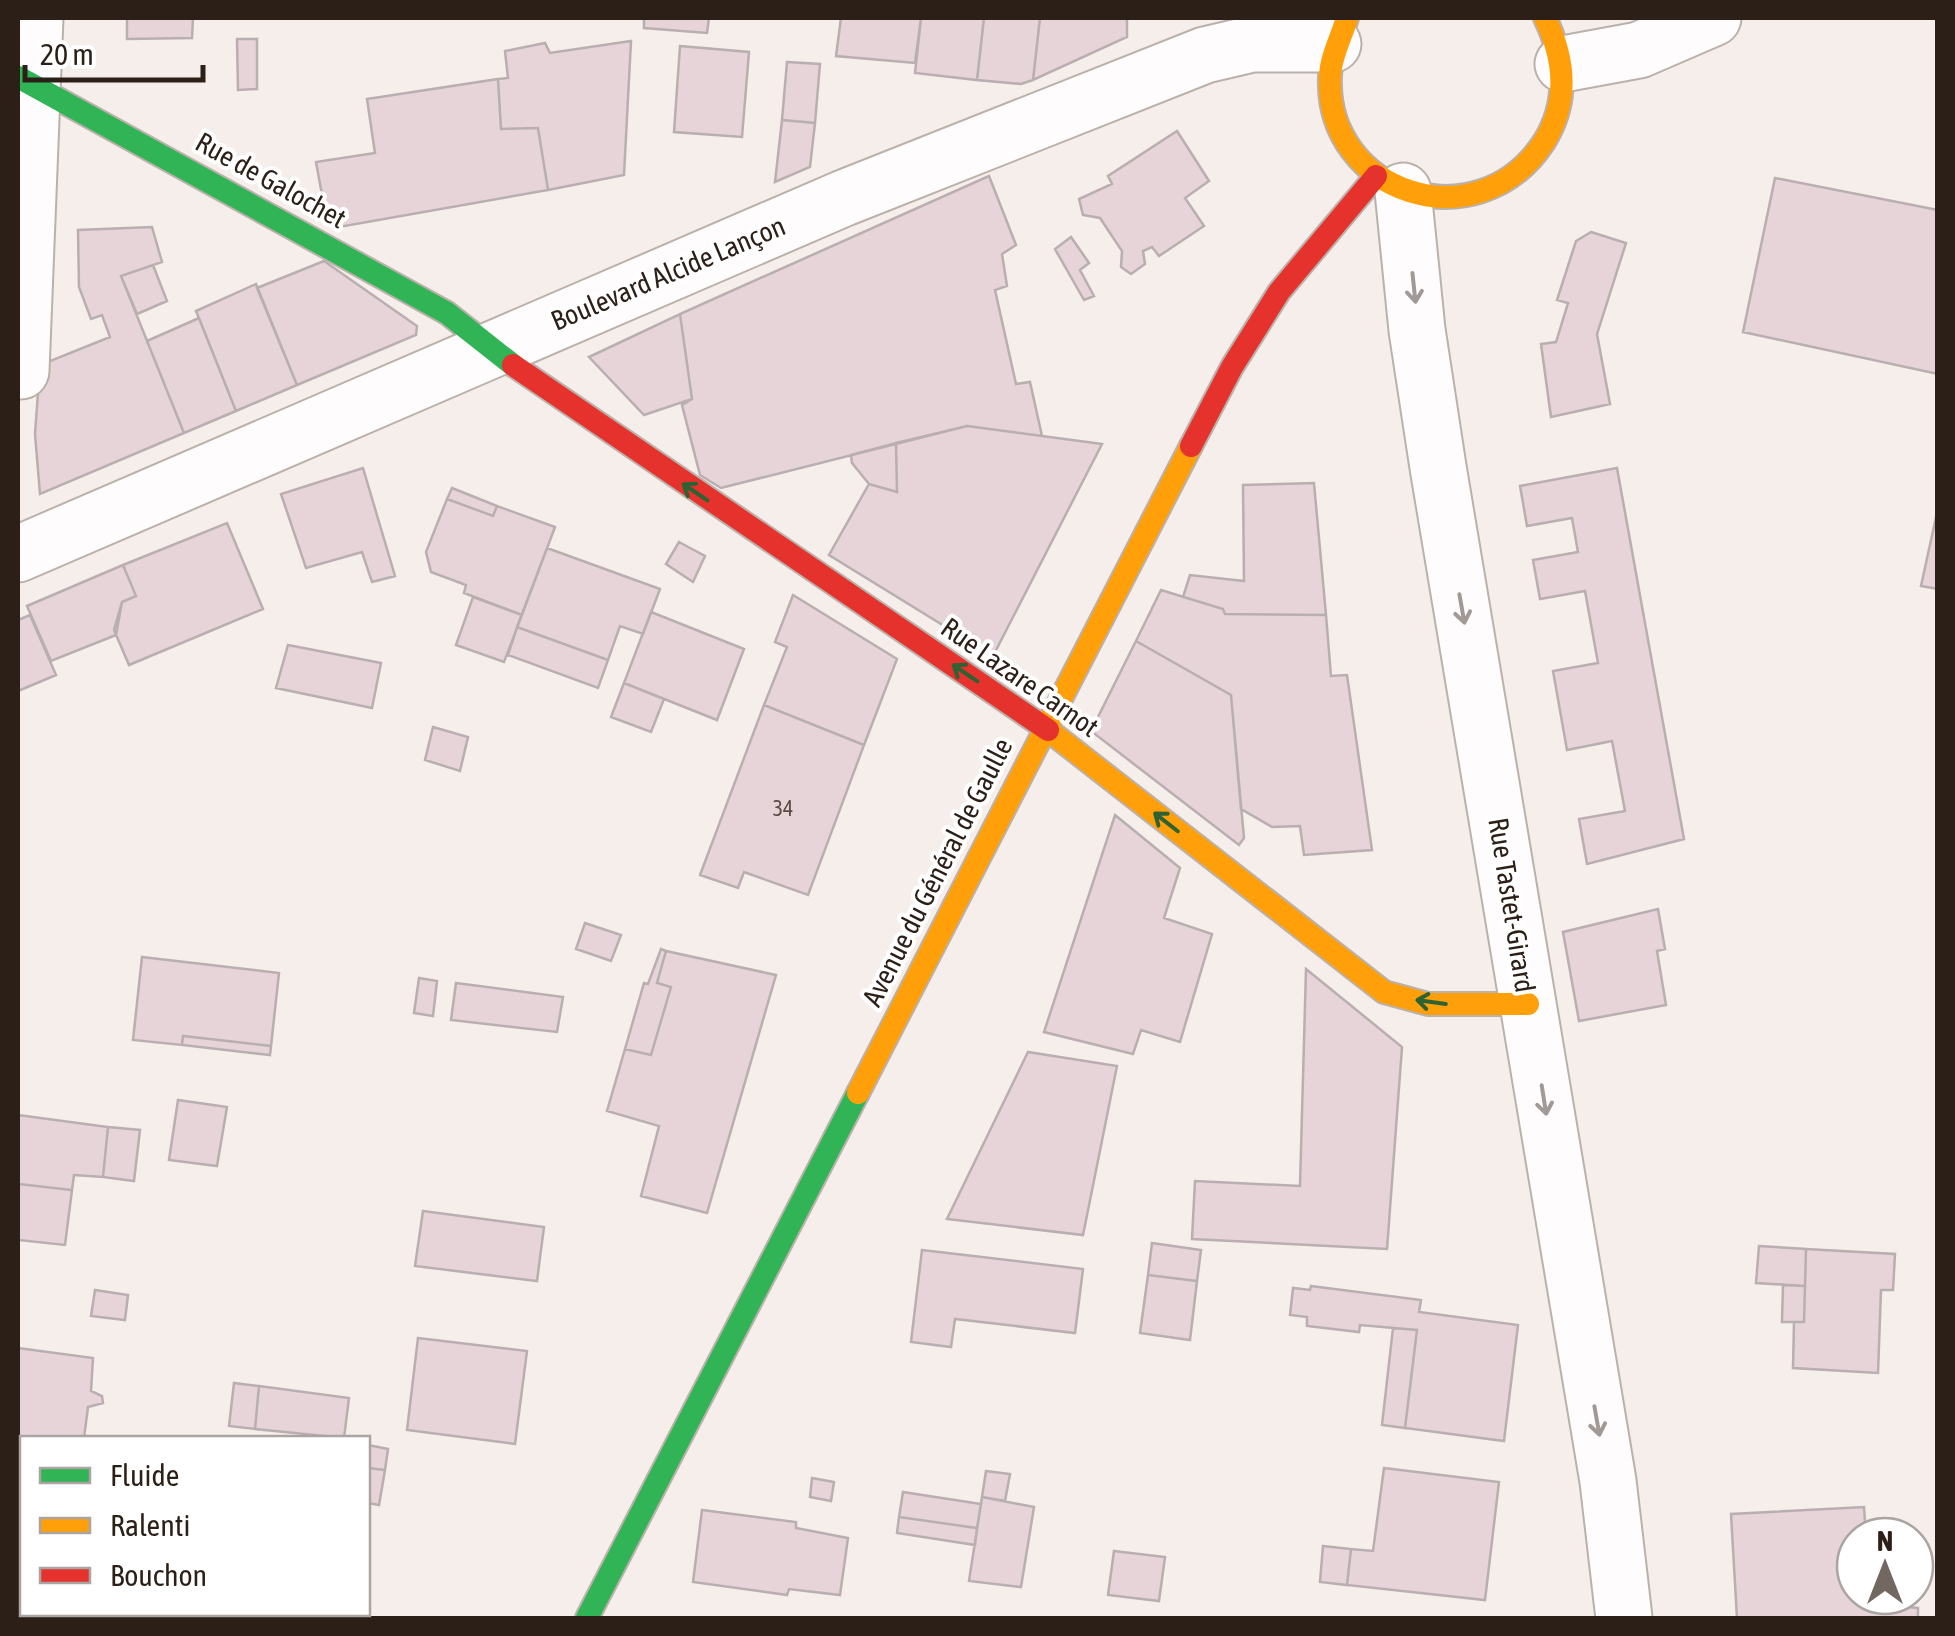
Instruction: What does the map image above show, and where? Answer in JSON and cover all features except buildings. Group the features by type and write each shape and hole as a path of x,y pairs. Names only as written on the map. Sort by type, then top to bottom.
{"main road":[{"path":"1340,31 1327,80 1332,117 1349,150 1389,184 1456,198 1483,194 1520,174 1547,144 1562,105 1554,41"},
{"name":"Rue de Galochet","path":"25,81 447,313 487,349"},
{"name":"Avenue du Général de Gaulle","path":"587,1618 1232,366 1279,292 1389,184"},
{"name":"Rue Lazare Carnot","path":"487,349 1045,728 1384,992 1428,1004 1528,1004"}],"street":[{"path":"21,370 25,81 36,18"},
{"path":"1554,41 1640,50 1714,18"},
{"name":"Boulevard Alcide Lançon","path":"18,554 844,198 1205,55 1340,31"},
{"name":"Rue Tastet-Girard","path":"1389,184 1608,1481 1624,1618"}],"traffic: fast":[{"path":"18,77 447,313 513,365"},
{"path":"587,1618 858,1093"}],"traffic: slow":[{"path":"1347,18 1330,77 1335,117 1352,150 1378,175 1410,191 1446,197 1482,191 1515,173 1544,142 1561,96 1557,49 1545,18"},
{"path":"858,1093 1191,446"},
{"path":"1048,730 1384,992 1428,1004 1528,1004"}],"traffic: jam":[{"path":"1191,446 1232,367 1279,292 1376,176"},
{"path":"513,365 1048,730"}]}
